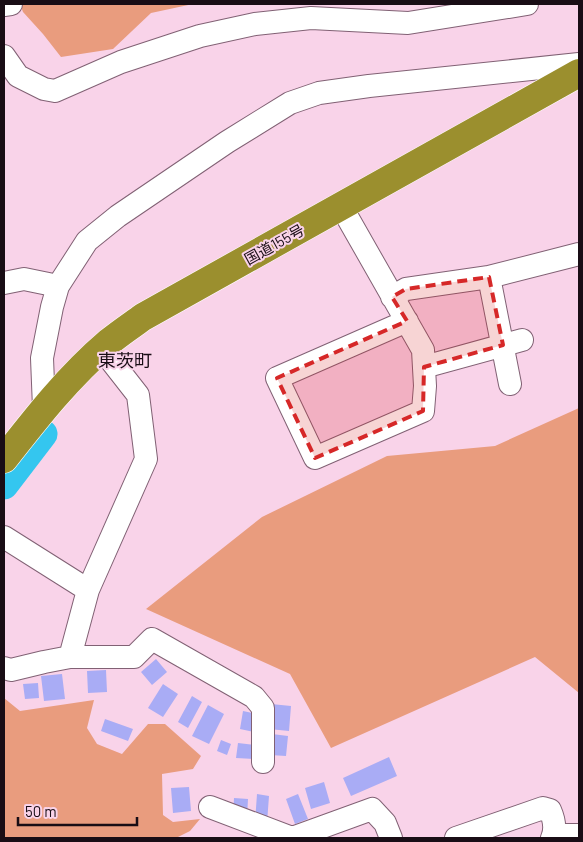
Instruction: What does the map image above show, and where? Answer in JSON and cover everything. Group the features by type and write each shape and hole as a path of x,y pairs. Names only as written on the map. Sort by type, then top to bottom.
{"highway":[{"name":"国道155号","path":"4,459 44,408 78,371 110,341 143,317 579,73"}],"street":[{"path":"4,5 11,4"},
{"path":"4,56 18,76 44,89 56,91 121,62 200,36 308,11 408,23 515,5"},
{"path":"44,408 42,358 52,307 58,286 87,241 118,216 227,142 290,103 319,94 369,86 579,64"},
{"path":"341,206 407,321 423,350 425,386 423,411 315,458 276,378 407,321"},
{"path":"392,296 406,289 489,277 579,254"},
{"path":"489,277 512,343 510,384"},
{"path":"4,283 24,279 58,286"},
{"path":"424,367 512,343"},
{"path":"70,657 88,590 146,459 138,394 102,349"},
{"path":"4,537 88,590"},
{"path":"4,668 11,670 70,657 134,658 152,639 254,697 263,708 263,762"},
{"path":"210,807 292,838 372,809 385,823 391,838"},
{"path":"456,838 543,808 550,810 554,820 553,837 579,835"}],"highlighted area":[{"path":"489,277 503,345 424,367 423,411 315,458 277,378 407,321 392,297 406,289"}],"shaded area":[{"path":"20,4 193,4 151,13 113,49 61,57 23,12"},
{"path":"579,408 579,693 535,657 331,748 290,674 146,609 262,517 387,456 495,446"},
{"path":"4,698 20,711 94,700 87,728 97,744 122,754 148,724 165,724 201,756 193,769 162,774 163,815 173,822 200,819 190,831 176,838 4,838"}],"building":[{"path":"156,659 167,672 152,685 141,672"},
{"path":"106,670 107,692 88,693 87,671"},
{"path":"62,674 65,699 44,701 41,676"},
{"path":"38,683 39,698 25,699 23,684"},
{"path":"163,684 178,694 163,717 148,708"},
{"path":"192,696 202,702 188,728 178,722"},
{"path":"271,704 291,706 289,731 269,729"},
{"path":"208,705 224,714 209,744 192,736"},
{"path":"243,711 257,714 254,732 240,729"},
{"path":"105,719 133,729 128,741 101,731"},
{"path":"272,734 288,736 286,756 270,755"},
{"path":"221,740 231,744 227,755 217,751"},
{"path":"238,743 255,745 254,759 236,758"},
{"path":"389,757 397,776 351,796 343,778"},
{"path":"324,782 330,803 311,809 305,788"},
{"path":"189,787 191,811 173,813 171,788"},
{"path":"257,794 269,796 267,823 255,822"},
{"path":"298,794 308,819 295,824 286,799"},
{"path":"234,798 248,799 247,818 233,817"}],"waterway":[{"path":"4,485 43,434"}],"district":[{"name":"東茨町","path":"125,360"}]}
